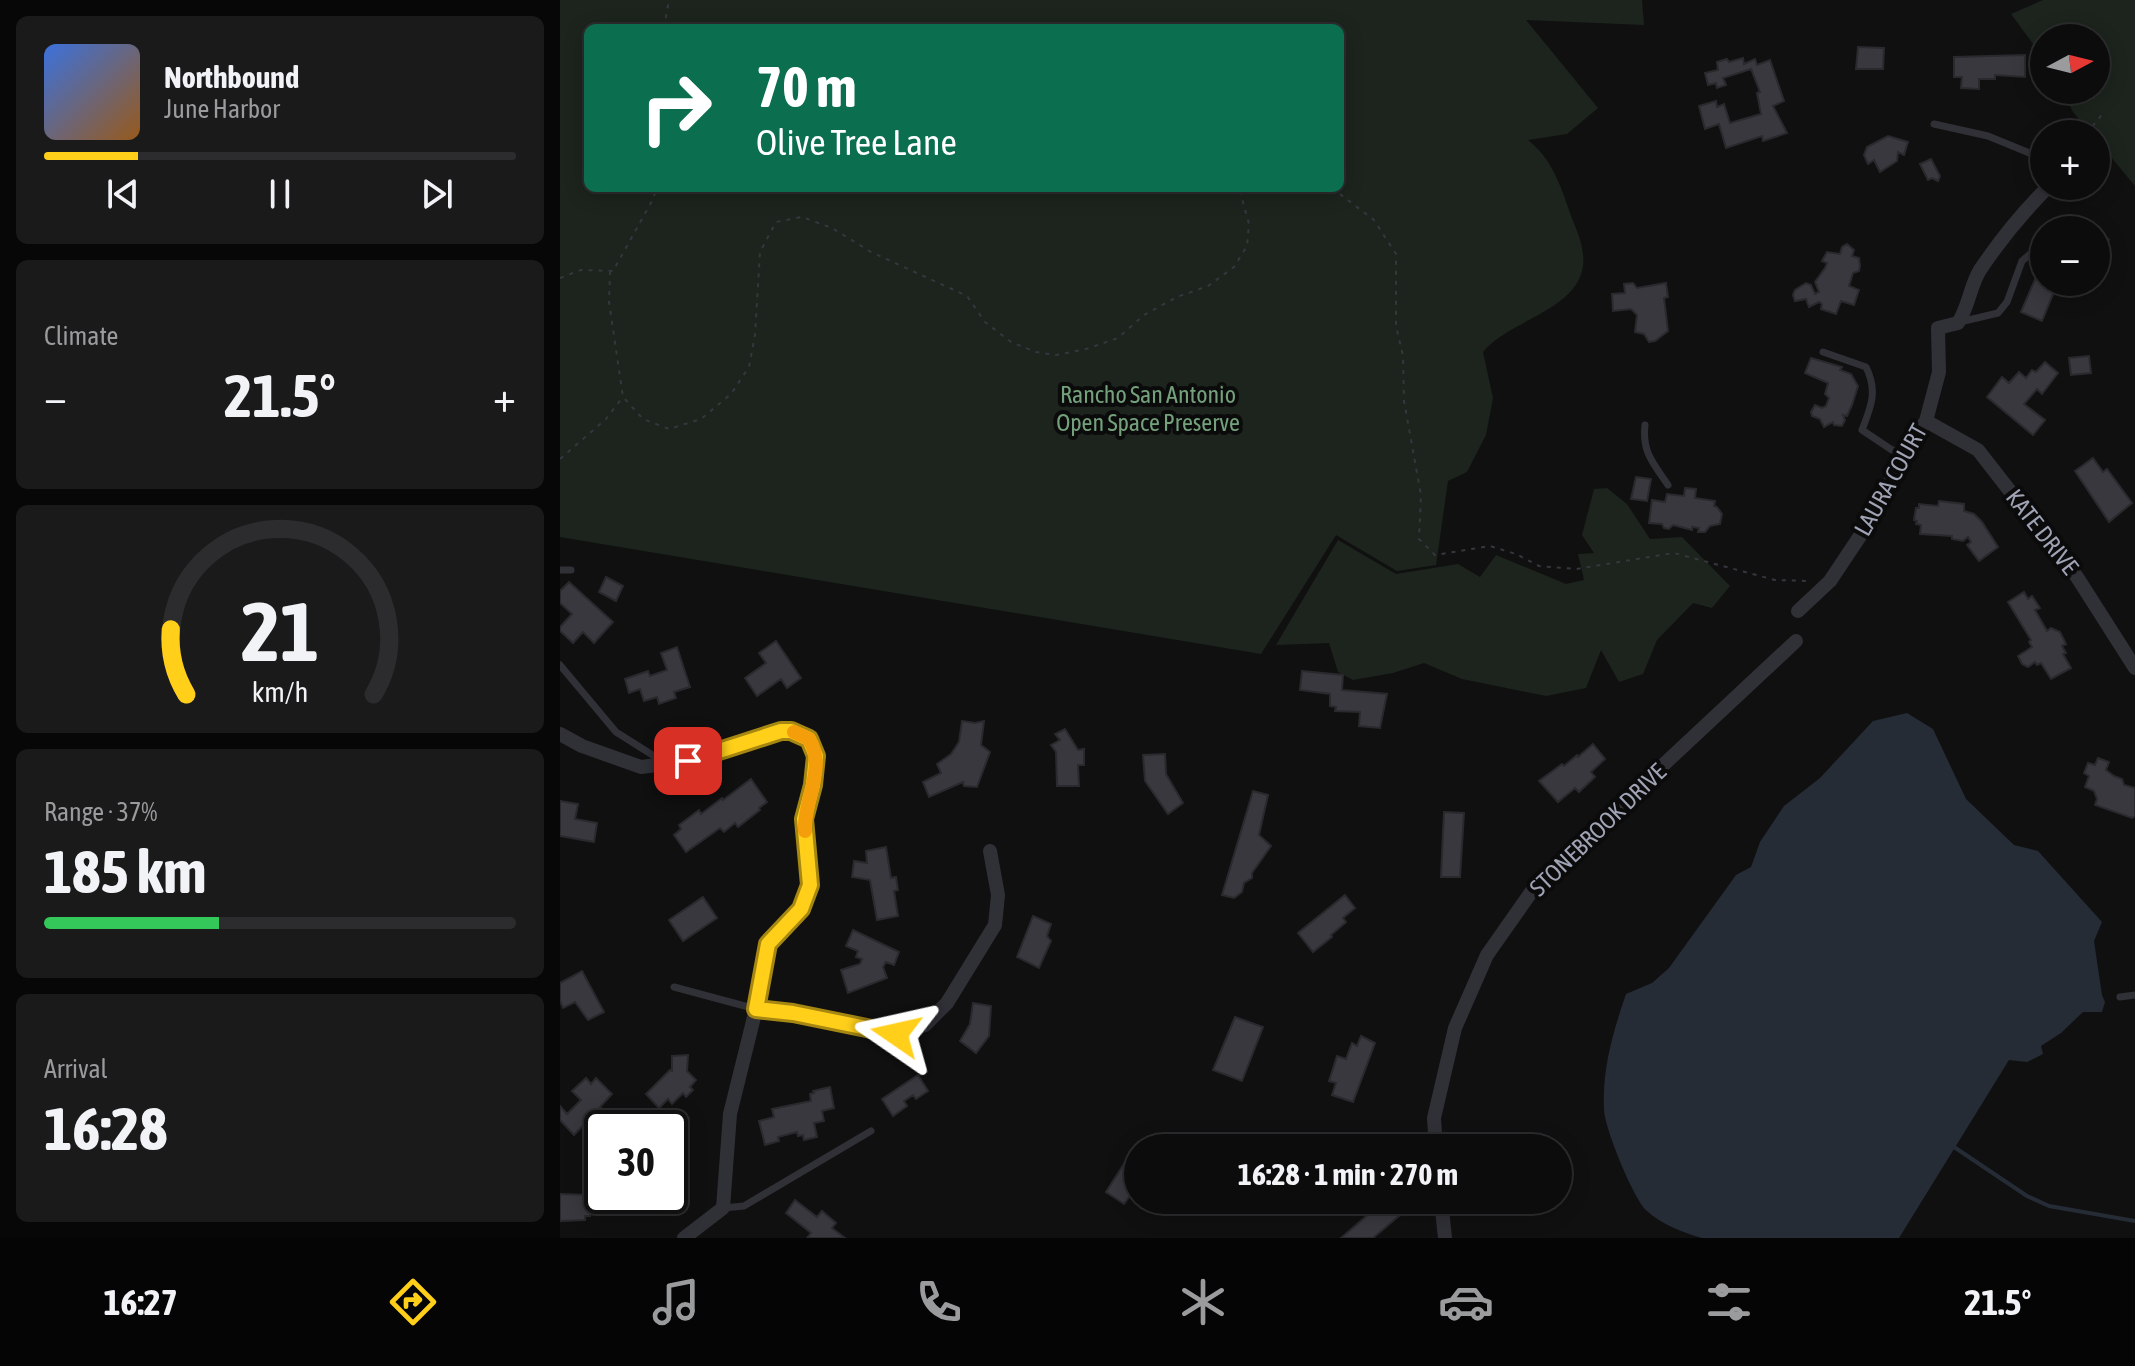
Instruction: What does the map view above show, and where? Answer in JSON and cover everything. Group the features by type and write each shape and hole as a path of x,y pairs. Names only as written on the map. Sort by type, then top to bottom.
{"street":[{"path":"1958,323 1966,311 1979,272 2035,200"},
{"name":"LAURA COURT","path":"1798,611 1830,581 1874,515 1904,452 1926,421 1939,372 1938,328 1958,323"},
{"name":"KATE DRIVE","path":"1926,421 1978,450 2077,577 2135,668"},
{"name":"STONEBROOK DRIVE","path":"1435,1134 1434,1118 1455,1028 1487,955 1539,881 1796,641"},
{"path":"560,734 582,746 641,767 688,761 781,731 804,735 816,756 813,785 804,819 810,885 801,909 768,944 756,1009 730,1114 723,1208 684,1238"},
{"path":"756,1009 793,1013 896,1034 925,1025 947,1003 995,925 998,895 990,851"},
{"path":"1442,1214 1445,1238"}],"lane":[{"path":"1934,124 1988,136 2030,153"},
{"path":"1958,323 1998,313 2007,302 2022,261 2030,254"},
{"path":"1823,352 1866,367 1873,382 1873,401 1862,430 1892,450 1904,452"},
{"path":"1645,425 1643,443 1646,453 1668,485"},
{"path":"560,570 571,570"},
{"path":"560,665 616,732 666,763"},
{"path":"674,987 756,1009"},
{"path":"2120,997 2135,995"},
{"path":"723,1208 744,1206 871,1131"}],"path":[{"path":"665,24 669,0"},
{"path":"2098,120 2105,111"},
{"path":"560,278 581,270 613,271 655,192"},
{"path":"610,271 609,302 623,397 643,419 669,429 701,419 731,394 749,367 757,321 760,252 776,222 802,217 832,228 871,252 967,296 985,322 1011,342 1036,352 1056,355 1118,338 1144,315 1177,297 1208,286 1234,267 1247,246 1249,224 1240,192"},
{"path":"1337,192 1374,220 1396,254 1396,326 1403,356 1404,401 1421,495 1419,539 1435,555 1490,546 1516,554 1539,566 1576,569 1674,553 1775,580 1830,581"},
{"path":"560,459 606,419 623,397"}],"green space":[{"name":"Rancho San Antonio Open Space Preserve","path":"560,0 1642,0 1644,25 1526,20 1598,108 1567,134 1528,140 1543,155 1559,182 1580,239 1583,268 1576,285 1564,298 1512,329 1483,352 1493,398 1486,435 1467,472 1448,481 1436,565 1397,571 1336,535 1261,654 560,537"},
{"path":"2043,0 2135,0 2135,186 2110,156 2110,120 2080,120 2069,104 2110,104 2110,24 2030,24 2030,40 2011,14"},
{"path":"1607,488 1627,504 1650,539 1682,537 1730,586 1712,608 1693,603 1657,640 1643,674 1619,682 1601,650 1586,688 1546,696 1462,679 1424,663 1393,673 1353,680 1338,672 1329,643 1276,645 1338,540 1396,574 1458,564 1480,577 1496,555 1566,584 1584,580 1578,554 1594,553 1582,535 1594,489"}],"shaded area":[{"path":"1907,713 1933,729 1966,799 2014,845 2038,851 2102,922 2094,941 2105,1002 2102,1012 2083,1012 2061,1033 2041,1046 2043,1054 2027,1062 2009,1060 1899,1238 1702,1238 1673,1228 1641,1204 1621,1163 1605,1118 1607,1065 1626,994 1652,983 1669,968 1736,875 1751,867 1760,842 1784,806 1820,778 1873,721"}],"building":[{"path":"1858,47 1884,48 1883,69 1856,69"},
{"path":"2025,55 2025,77 1995,75 1995,79 1979,79 1979,89 1961,88 1962,77 1954,77 1954,57"},
{"path":"1743,58 1744,64 1755,59 1757,65 1770,60 1784,101 1773,106 1787,133 1763,141 1762,136 1726,148 1719,124 1705,129 1699,106 1716,101 1717,107 1724,104 1730,123 1761,114 1757,93 1760,92 1751,69 1723,78 1726,85 1717,88 1716,83 1708,85 1705,73 1718,70 1717,62"},
{"path":"1888,136 1908,142 1904,155 1898,152 1897,161 1880,172 1874,160 1868,164 1864,155 1867,147"},
{"path":"1931,159 1940,176 1938,181 1928,180 1920,164"},
{"path":"1847,244 1854,250 1852,256 1859,258 1860,266 1859,271 1853,273 1849,286 1859,290 1854,305 1841,301 1836,314 1821,309 1819,302 1809,307 1806,299 1795,301 1795,290 1806,283 1811,285 1815,294 1819,292 1815,282 1827,263 1822,261 1827,252 1840,254"},
{"path":"1633,283 1637,288 1666,283 1668,297 1664,298 1668,331 1655,341 1649,342 1644,334 1635,332 1637,315 1631,309 1613,311 1612,294 1625,293 1624,284"},
{"path":"2030,291 2030,296 2052,296 2042,321 2021,312"},
{"path":"2089,356 2091,373 2071,375 2069,358"},
{"path":"1811,358 1842,367 1840,370 1851,374 1858,386 1847,416 1843,415 1845,420 1842,426 1833,422 1824,427 1820,419 1812,416 1815,405 1826,406 1829,398 1825,394 1828,383 1805,373"},
{"path":"2045,362 2058,373 2042,394 2037,389 2024,404 2045,420 2033,435 1987,397 2002,377 2009,383 2019,372 2026,378"},
{"path":"2093,458 2103,472 2107,469 2132,503 2109,522 2075,471"},
{"path":"1636,477 1651,479 1647,501 1631,499"},
{"path":"1685,488 1696,489 1695,498 1715,501 1714,506 1722,514 1720,524 1698,532 1699,528 1692,527 1692,530 1673,525 1669,529 1662,524 1649,523 1652,500 1665,502 1667,494 1684,496"},
{"path":"1939,501 1964,504 1964,511 1974,514 1982,522 1998,547 1979,561 1967,545 1971,542 1968,537 1963,541 1952,539 1952,536 1920,534 1921,525 1914,520 1916,508 1919,504 1938,506"},
{"path":"606,577 623,586 616,601 599,592"},
{"path":"569,582 613,622 594,643 583,632 573,643 560,631 572,614 560,603 560,591"},
{"path":"2024,592 2028,599 2032,596 2040,608 2035,610 2047,631 2051,628 2060,632 2066,644 2062,646 2066,653 2063,654 2071,668 2051,679 2041,663 2037,665 2035,662 2028,667 2022,664 2018,656 2032,647 2031,640 2008,602"},
{"path":"776,641 801,678 787,688 781,679 757,696 745,678 766,663 759,653"},
{"path":"677,647 690,687 674,692 676,698 659,704 657,697 644,701 640,689 629,693 625,679 648,671 650,676 667,670 661,653"},
{"path":"1302,671 1343,675 1342,690 1387,694 1380,728 1359,726 1360,712 1335,711 1336,707 1330,706 1330,694 1300,690"},
{"path":"962,721 984,721 981,745 990,752 977,787 964,786 963,782 929,797 923,782 941,773 937,764 951,754 959,742"},
{"path":"1065,729 1078,750 1084,749 1084,765 1078,765 1079,786 1057,786 1056,752 1051,745 1060,740 1055,734"},
{"path":"1593,744 1605,759 1591,772 1595,777 1579,792 1575,788 1558,802 1539,781"},
{"path":"1165,754 1166,774 1183,803 1168,814 1145,781 1143,755"},
{"path":"2098,758 2109,762 2106,770 2122,779 2124,785 2135,788 2135,816 2132,818 2095,805 2097,799 2094,791 2085,787 2089,776 2084,773 2088,763 2095,765"},
{"path":"751,779 767,802 760,810 738,827 735,823 724,832 720,828 686,852 674,835 681,829 679,825 699,810 701,814 723,800"},
{"path":"1253,791 1268,795 1259,835 1271,846 1252,873 1252,878 1244,883 1242,892 1234,898 1222,895"},
{"path":"560,801 578,804 575,819 597,823 594,842 560,836"},
{"path":"1444,812 1464,813 1460,877 1441,877"},
{"path":"886,847 891,878 896,877 898,890 894,891 898,916 877,920 870,880 852,877 854,861 867,863 866,851"},
{"path":"1345,895 1355,908 1343,918 1346,922 1332,937 1313,952 1298,933"},
{"path":"703,897 717,918 683,941 669,920"},
{"path":"1033,916 1051,924 1047,936 1051,941 1039,968 1017,957"},
{"path":"853,930 899,952 894,965 886,962 883,967 887,978 848,993 841,970 860,964 862,959 856,957 858,951 846,946"},
{"path":"582,971 604,1012 588,1020 575,1002 563,1008 560,1001 560,983"},
{"path":"973,1003 991,1006 989,1036 976,1053 960,1041 970,1024"},
{"path":"1235,1017 1263,1027 1242,1081 1213,1070"},
{"path":"1361,1036 1375,1043 1353,1102 1332,1095 1336,1083 1329,1081 1337,1056 1346,1059 1352,1043 1357,1046"},
{"path":"688,1055 687,1071 696,1080 690,1087 693,1090 686,1097 683,1093 672,1104 668,1099 659,1108 646,1094 672,1071 672,1056"},
{"path":"918,1075 928,1091 916,1099 913,1095 904,1101 907,1106 893,1116 882,1099"},
{"path":"586,1078 591,1084 596,1078 612,1094 600,1107 601,1110 584,1110 584,1124 574,1135 560,1120 560,1106 567,1114 581,1100 572,1091"},
{"path":"830,1087 834,1108 822,1111 824,1121 814,1123 817,1137 804,1140 803,1135 798,1136 797,1132 778,1137 779,1141 765,1145 759,1121 774,1117 772,1109 811,1101 813,1091"},
{"path":"1124,1164 1124,1204 1106,1192"},
{"path":"560,1194 584,1195 584,1214 590,1216 585,1216 585,1220 560,1221"},
{"path":"795,1200 817,1217 822,1211 836,1223 832,1228 845,1238 807,1238 811,1233 786,1213"},
{"path":"1369,1214 1399,1216 1373,1238 1341,1238"}],"waterway":[{"path":"1954,1147 2027,1196 2049,1206 2135,1221"}],"slow traffic":[{"path":"794,732 809,739 816,756 813,785 804,819 805,831"}],"route":[{"path":"688,761 781,731 791,731 809,739 816,756 813,785 804,819 810,885 801,909 768,944 756,1009 793,1013 896,1034"}]}
